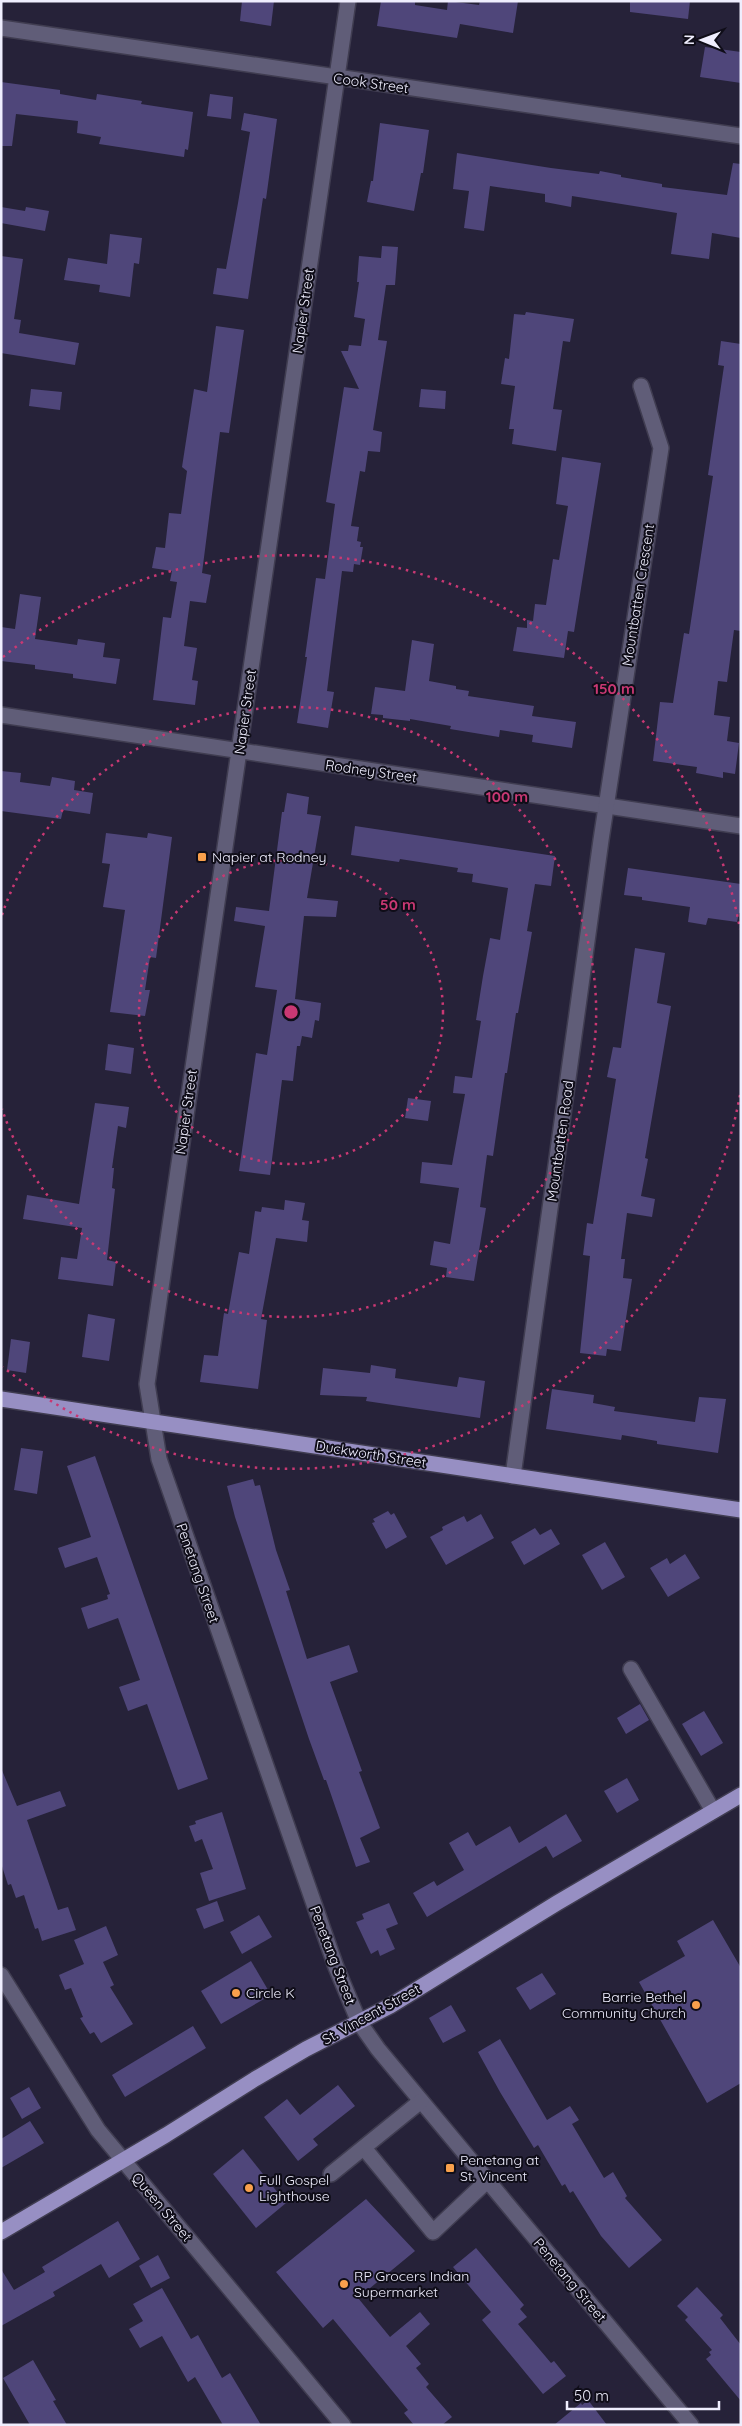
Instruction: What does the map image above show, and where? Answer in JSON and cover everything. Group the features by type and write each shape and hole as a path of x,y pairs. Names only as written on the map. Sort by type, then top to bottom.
{"main road":[{"name":"Duckworth Street","path":"1,1398 741,1510"},
{"name":"St. Vincent Street","path":"1,2232 263,2074 390,2006 557,1903 741,1795"}],"street":[{"name":"Napier Street","path":"153,1422 147,1384 348,1"},
{"name":"Cook Street","path":"1,28 741,136"},
{"name":"Mountbatten Crescent","path":"606,806 661,448 642,386"},
{"name":"Rodney Street","path":"1,715 741,826"},
{"name":"Mountbatten Road","path":"514,1476 606,806"},
{"name":"Penetang Street","path":"153,1422 162,1468 336,1967 359,2022 378,2049 691,2425"},
{"path":"631,1669 713,1811"},
{"name":"Queen Street","path":"1,1975 98,2130 343,2425"},
{"path":"331,2174 421,2101"},
{"path":"364,2148 432,2232 488,2180"}],"building":[{"path":"242,1 274,1 271,26 240,21"},
{"path":"381,1 415,1 415,5 447,10 448,1 479,5 480,1 518,1 513,33 460,24 457,38 377,26"},
{"path":"630,1 690,1 688,19 630,12"},
{"path":"705,47 741,52 741,83 700,77"},
{"path":"1,82 60,90 60,94 96,100 97,94 142,101 141,104 193,112 188,150 185,149 184,157 99,144 101,137 77,133 78,121 16,114 12,146 1,146"},
{"path":"210,94 233,97 231,119 207,116"},
{"path":"244,113 277,119 266,199 263,198 248,299 213,294 217,268 226,269 238,203 250,132 241,130"},
{"path":"380,123 429,130 423,173 421,173 414,211 367,202 371,181 373,181"},
{"path":"457,153 551,168 599,174 600,171 621,175 621,177 662,184 662,187 727,195 733,163 741,164 741,238 712,233 709,259 671,254 677,213 572,196 571,207 545,202 545,194 490,186 484,231 464,228 469,191 453,189"},
{"path":"1,207 25,211 26,207 49,211 45,231 1,223"},
{"path":"110,234 142,238 139,264 134,263 130,297 99,292 100,285 64,280 68,258 107,264"},
{"path":"382,246 398,247 395,285 386,285 378,340 387,341 373,430 382,432 380,452 368,451 365,472 360,471 351,526 359,527 357,541 361,542 360,547 363,547 360,565 354,564 353,572 342,571 327,691 334,692 328,728 297,723 316,578 325,579 335,504 326,502 344,387 359,389 341,351 348,351 349,345 361,346 365,319 354,317 359,282 357,282 359,256 381,258"},
{"path":"1,256 23,259 14,319 21,320 19,333 79,343 75,365 1,353"},
{"path":"526,312 574,319 570,342 563,341 553,409 562,410 556,451 512,444 514,429 509,429 515,386 501,384 505,358 509,359 514,314 525,315"},
{"path":"216,326 244,330 229,433 220,432 202,573 211,575 206,603 190,601 184,646 197,648 192,680 198,681 195,705 153,700 163,617 171,618 177,582 170,581 172,571 152,568 156,547 165,548 169,513 181,514 187,471 182,467 194,389 207,392"},
{"path":"721,341 741,344 741,631 734,630 727,682 718,681 714,715 730,717 727,741 739,743 735,774 723,772 723,778 696,773 697,767 653,761 660,702 673,703 684,633 689,634 713,476 708,475 724,366 718,365"},
{"path":"31,389 62,392 60,410 29,406"},
{"path":"421,389 446,391 445,409 419,407"},
{"path":"562,457 601,463 574,632 568,631 564,658 513,651 517,627 527,628 527,620 533,621 535,604 546,605 553,559 559,560 568,506 556,504"},
{"path":"20,594 41,597 35,639 77,645 78,639 105,643 103,657 120,659 116,684 73,678 73,674 35,669 35,665 1,661 1,627 15,629"},
{"path":"412,640 434,644 429,681 456,686 456,689 469,691 468,696 534,706 532,716 576,722 572,748 532,742 533,735 500,730 499,737 450,729 451,726 410,719 410,721 383,718 383,715 371,714 375,687 405,691"},
{"path":"1,771 21,773 20,782 50,786 52,777 75,781 74,790 93,793 90,814 63,810 61,819 1,811"},
{"path":"287,793 309,797 307,814 321,816 307,898 338,901 336,917 304,916 295,999 321,1003 319,1021 315,1020 312,1038 302,1036 300,1046 297,1046 293,1081 282,1080 270,1175 239,1171 256,1053 267,1055 277,990 255,987 265,926 234,921 236,907 269,911 282,812 284,812"},
{"path":"355,826 555,856 551,886 535,884 527,931 532,932 518,1013 516,1013 507,1073 505,1073 493,1156 487,1155 480,1207 486,1208 474,1281 446,1277 447,1268 430,1265 434,1241 450,1244 459,1188 420,1183 422,1162 452,1165 465,1094 453,1093 455,1076 472,1078 481,1021 476,1020 490,938 500,940 508,888 472,882 473,874 457,872 458,868 400,859 399,862 351,855"},
{"path":"106,833 147,838 148,833 172,837 156,958 150,957 145,990 150,990 145,1016 110,1012 125,910 103,907 110,864 102,863"},
{"path":"628,868 741,884 741,913 739,913 737,922 708,918 706,925 688,922 690,907 642,900 642,897 624,895"},
{"path":"635,948 665,953 657,1003 671,1006 645,1158 648,1159 641,1196 655,1199 652,1217 627,1213 621,1259 625,1259 623,1278 632,1279 621,1351 607,1349 606,1356 580,1353 590,1256 583,1255 587,1223 593,1224 616,1079 607,1077 613,1047 621,1048"},
{"path":"108,1044 134,1048 131,1074 105,1070"},
{"path":"408,1098 431,1101 428,1121 405,1118"},
{"path":"95,1103 129,1107 126,1128 118,1126 112,1168 114,1168 112,1188 115,1189 107,1260 116,1262 113,1286 58,1279 61,1257 77,1259 82,1228 23,1219 27,1195 79,1204"},
{"path":"285,1200 305,1203 302,1220 309,1221 307,1242 276,1238 261,1319 267,1320 258,1389 200,1382 204,1355 218,1356 224,1313 228,1314 239,1252 249,1254 255,1211 261,1212 262,1207 284,1210"},
{"path":"88,1314 115,1319 109,1361 82,1357"},
{"path":"11,1339 30,1342 26,1373 7,1370"},
{"path":"371,1365 396,1369 395,1378 457,1387 459,1377 485,1381 480,1418 366,1401 367,1397 320,1395 323,1368 370,1373"},
{"path":"552,1389 594,1395 593,1403 615,1407 614,1411 695,1422 699,1397 726,1399 718,1453 657,1444 657,1441 622,1435 621,1440 546,1429"},
{"path":"21,1448 43,1451 37,1494 14,1490"},
{"path":"95,1456 208,1779 178,1790 147,1704 128,1711 119,1687 140,1680 118,1618 88,1629 81,1608 108,1599 107,1595 110,1594 97,1557 65,1568 58,1548 91,1537 67,1466"},
{"path":"253,1479 255,1486 260,1485 276,1550 290,1590 286,1591 307,1659 349,1645 358,1672 330,1682 362,1771 359,1772 380,1828 360,1838 370,1862 356,1867 326,1780 324,1780 309,1739 235,1517 227,1486"},
{"path":"388,1511 391,1515 394,1513 407,1537 386,1549 372,1523 375,1522 373,1519"},
{"path":"481,1514 494,1538 446,1565 430,1537 443,1530 442,1527 464,1516 467,1522"},
{"path":"535,1528 540,1535 551,1529 560,1544 524,1565 511,1542"},
{"path":"605,1542 625,1577 602,1590 582,1555"},
{"path":"685,1554 700,1578 668,1597 650,1568 667,1558 670,1564"},
{"path":"640,1704 649,1720 626,1734 617,1718"},
{"path":"704,1711 723,1743 701,1756 682,1724"},
{"path":"1,1768 17,1806 60,1791 66,1806 27,1820 58,1910 68,1907 76,1930 42,1941 38,1928 35,1929 24,1895 16,1898 11,1884 8,1885 1,1863"},
{"path":"627,1778 639,1800 617,1813 604,1791"},
{"path":"222,1812 246,1889 209,1901 200,1873 213,1869 202,1839 195,1842 189,1826 196,1824 195,1821"},
{"path":"566,1814 582,1841 553,1858 546,1846 427,1917 413,1893 434,1881 437,1886 464,1870 449,1843 468,1832 476,1846 510,1826 519,1843"},
{"path":"217,1901 224,1921 204,1929 196,1909"},
{"path":"389,1903 398,1924 386,1929 395,1949 380,1956 378,1950 371,1954 356,1922 364,1919 362,1914"},
{"path":"259,1915 272,1937 242,1954 230,1932"},
{"name":"Barrie Bethel Community Church","path":"713,1920 741,1968 741,2083 707,2103 639,1982 685,1956 677,1941"},
{"path":"106,1926 118,1955 103,1962 114,1985 110,1987 133,2024 101,2043 94,2032 90,2034 80,2018 83,2017 71,1988 65,1990 59,1975 84,1964 74,1940"},
{"name":"Circle K","path":"251,1961 271,1995 221,2024 201,1991"},
{"path":"542,1973 556,1994 530,2010 516,1988"},
{"path":"451,2005 466,2031 443,2043 429,2018"},
{"path":"193,2026 206,2048 125,2097 112,2075"},
{"path":"500,2039 547,2120 570,2106 579,2120 572,2124 604,2178 613,2172 627,2196 625,2198 662,2240 629,2268 601,2236 573,2191 570,2193 565,2184 562,2186 538,2145 534,2148 500,2092 478,2052"},
{"path":"338,2085 355,2106 313,2139 318,2145 298,2161 264,2117 287,2099 300,2115"},
{"path":"29,2087 41,2108 22,2119 10,2098"},
{"path":"30,2121 44,2143 1,2168 1,2139"},
{"name":"Full Gospel Lighthouse","path":"243,2149 286,2203 256,2228 213,2174"},
{"path":"366,2199 415,2251 358,2298 390,2337 420,2312 430,2324 406,2346 421,2364 416,2368 429,2384 426,2387 452,2417 442,2425 414,2425 404,2413 408,2410 333,2319 323,2328 276,2272"},
{"path":"118,2221 140,2259 109,2278 101,2264 53,2292 55,2296 1,2326 1,2269 14,2290 45,2272 42,2267"},
{"path":"476,2248 524,2305 520,2309 527,2317 518,2324 551,2363 554,2361 566,2376 543,2394 482,2320 491,2312 453,2267"},
{"path":"158,2255 170,2278 151,2288 139,2266"},
{"path":"697,2287 723,2315 720,2318 741,2345 741,2401 706,2359 711,2355 709,2352 712,2350 685,2320 688,2317 677,2306"},
{"path":"162,2288 191,2339 198,2335 222,2378 230,2373 261,2425 223,2425 195,2377 188,2382 162,2336 140,2348 129,2329 143,2321 133,2304"},
{"path":"33,2360 56,2400 53,2401 67,2425 30,2425 3,2378"},
{"path":"588,2400 607,2425 554,2425 581,2403 582,2405"}],"place":[{"name":"Napier at Rodney","path":"202,857"},
{"name":"Circle K","path":"236,1993"},
{"name":"Barrie Bethel Community Church","path":"696,2005"},
{"name":"Penetang at St. Vincent","path":"450,2168"},
{"name":"Full Gospel Lighthouse","path":"249,2188"},
{"name":"RP Grocers Indian Supermarket","path":"344,2284"}]}
